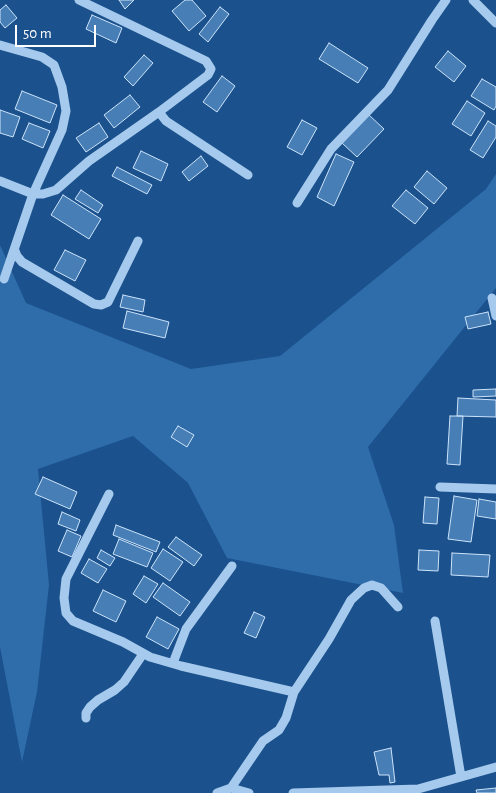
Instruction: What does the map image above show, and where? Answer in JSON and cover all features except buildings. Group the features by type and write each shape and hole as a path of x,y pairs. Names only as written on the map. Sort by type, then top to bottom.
{"street":[{"path":"0,181 33,194 44,194 56,190 89,161 208,76 211,70 206,61 79,0"},
{"path":"296,203 331,149 388,90 446,0"},
{"path":"473,0 496,23"},
{"path":"0,45 42,57 54,65 62,87 66,111 62,130 33,194 4,279"},
{"path":"159,112 166,121 248,175"},
{"path":"14,251 22,262 94,304 101,305 108,302 138,241"},
{"path":"492,298 496,316"},
{"path":"440,488 496,489"},
{"path":"109,494 66,579 64,598 66,613 73,620 123,642 143,654 294,692"},
{"path":"173,663 186,629 232,566"},
{"path":"231,788 263,740 279,730 286,718 294,692 329,639 351,600 364,588 372,585 381,588 398,606"},
{"path":"435,621 461,776"},
{"path":"86,718 86,713 90,706 124,682 143,654"},
{"path":"293,793 402,792 436,785 496,767"},
{"path":"217,793 231,788 249,793"}],"shaded area":[{"path":"496,174 496,288 368,447 394,525 403,593 227,558 188,483 133,436 38,469 49,585 37,692 22,762 0,647 0,245 26,303 191,369 280,356 486,189"}]}
